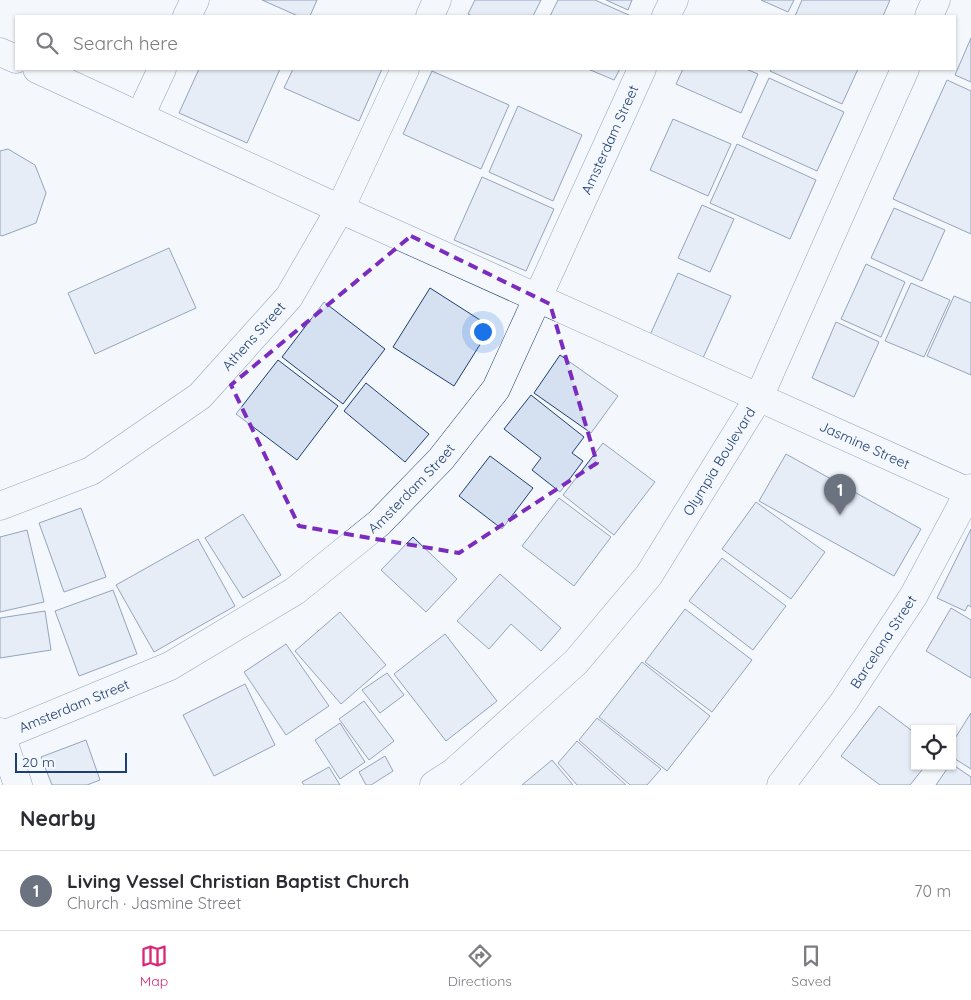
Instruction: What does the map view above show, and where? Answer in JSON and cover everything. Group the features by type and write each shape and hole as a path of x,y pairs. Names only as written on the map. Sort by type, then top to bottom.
{"street":[{"path":"188,15 195,0"},
{"path":"430,15 437,0"},
{"path":"666,15 674,0"},
{"path":"929,15 936,0"},
{"path":"0,52 15,59"},
{"name":"Jasmine Street","path":"39,70 538,299 970,491"},
{"path":"140,116 162,70"},
{"name":"Athens Street","path":"0,506 91,471 200,396 289,297 340,209 405,70"},
{"name":"Amsterdam Street","path":"1,734 170,666 295,591 371,529 441,459 496,389 642,70"},
{"name":"Olympia Boulevard","path":"434,785 454,772 576,662 649,575 759,397 906,70"},
{"name":"Barcelona Street","path":"781,785 843,703 914,595 970,491"},
{"path":"1,734 18,785"}],"highlighted area":[{"path":"411,236 550,304 597,463 459,553 299,526 231,385"}],"building":[{"path":"262,0 317,0 310,15 296,15"},
{"path":"475,0 541,0 534,15 468,14"},
{"path":"558,0 595,0 629,15 550,15"},
{"path":"606,0 632,0 628,10"},
{"path":"761,0 794,0 788,12"},
{"path":"802,0 890,0 883,15 795,15"},
{"path":"971,38 971,82 955,75"},
{"path":"199,70 280,70 247,143 179,113"},
{"path":"293,70 382,70 359,121 284,88"},
{"path":"590,70 619,70 614,80"},
{"path":"683,70 748,70 758,74 741,113 676,84"},
{"path":"770,70 858,70 842,104"},
{"path":"432,71 509,105 481,169 403,134"},
{"path":"769,78 844,112 817,171 742,137"},
{"path":"947,80 971,91 971,234 893,199"},
{"path":"518,106 582,135 553,201 489,172"},
{"path":"673,119 731,144 708,196 650,170"},
{"path":"737,144 816,180 790,239 710,203"},
{"path":"8,149 35,165 46,193 36,223 2,236 0,235 0,151"},
{"path":"482,177 554,209 526,271 454,240"},
{"path":"702,205 734,219 710,272 678,258"},
{"path":"894,208 945,230 922,281 871,258"},
{"path":"169,248 196,308 95,354 68,293"},
{"path":"866,264 905,282 881,337 841,319"},
{"path":"678,273 731,296 703,358 650,335"},
{"path":"911,283 950,300 924,357 885,341"},
{"path":"430,288 491,327 454,386 393,347"},
{"path":"954,296 971,303 971,375 927,356"},
{"path":"324,302 385,349 343,404 282,357"},
{"path":"836,322 879,342 854,397 812,378"},
{"path":"560,355 618,396 591,433 534,393"},
{"path":"278,360 338,406 297,460 236,414"},
{"path":"366,383 429,434 405,462 344,411"},
{"path":"531,395 584,437 572,453 583,461 560,492 532,470 541,458 504,429"},
{"path":"603,443 655,482 614,535 563,495"},
{"path":"786,454 921,529 894,576 759,501"},
{"path":"490,456 533,488 502,529 459,496"},
{"path":"559,498 611,537 574,586 522,546"},
{"path":"756,502 825,552 791,599 722,549"},
{"path":"81,508 106,577 64,592 39,523"},
{"path":"243,514 281,575 243,598 205,538"},
{"path":"971,529 971,607 968,605 965,611 937,598"},
{"path":"27,530 44,602 0,612 0,537"},
{"path":"413,537 457,579 426,612 381,570"},
{"path":"198,539 235,606 154,652 116,585"},
{"path":"722,558 786,606 753,650 689,601"},
{"path":"500,574 561,628 541,651 511,624 489,649 457,621"},
{"path":"113,590 137,654 79,676 55,611"},
{"path":"951,608 971,620 971,678 926,651"},
{"path":"685,609 752,660 712,712 645,662"},
{"path":"45,611 51,650 0,658 0,618"},
{"path":"340,612 386,665 341,704 295,651"},
{"path":"445,634 497,701 446,741 394,674"},
{"path":"286,644 329,706 286,735 244,672"},
{"path":"642,662 710,716 667,771 599,717"},
{"path":"387,673 404,695 380,713 362,690"},
{"path":"245,684 275,745 214,776 183,715"},
{"path":"364,701 394,741 369,760 339,719"},
{"path":"879,706 911,730 911,770 922,770 910,785 880,785 841,756"},
{"path":"971,713 971,769 956,760 956,737"},
{"path":"597,718 661,769 647,785 630,785 579,740"},
{"path":"340,723 365,762 340,779 315,740"},
{"path":"86,740 100,780 87,785 52,785 41,757"},
{"path":"577,741 626,785 577,785 558,763"},
{"path":"385,756 393,771 371,785 366,785 359,772"},
{"path":"552,760 573,785 522,785"},
{"path":"329,767 340,785 304,785 302,782"},
{"path":"956,767 971,777 971,785 936,785 946,770 956,770"}],"place":[{"name":"Living Vessel Christian Baptist Church","path":"840,515"}]}
